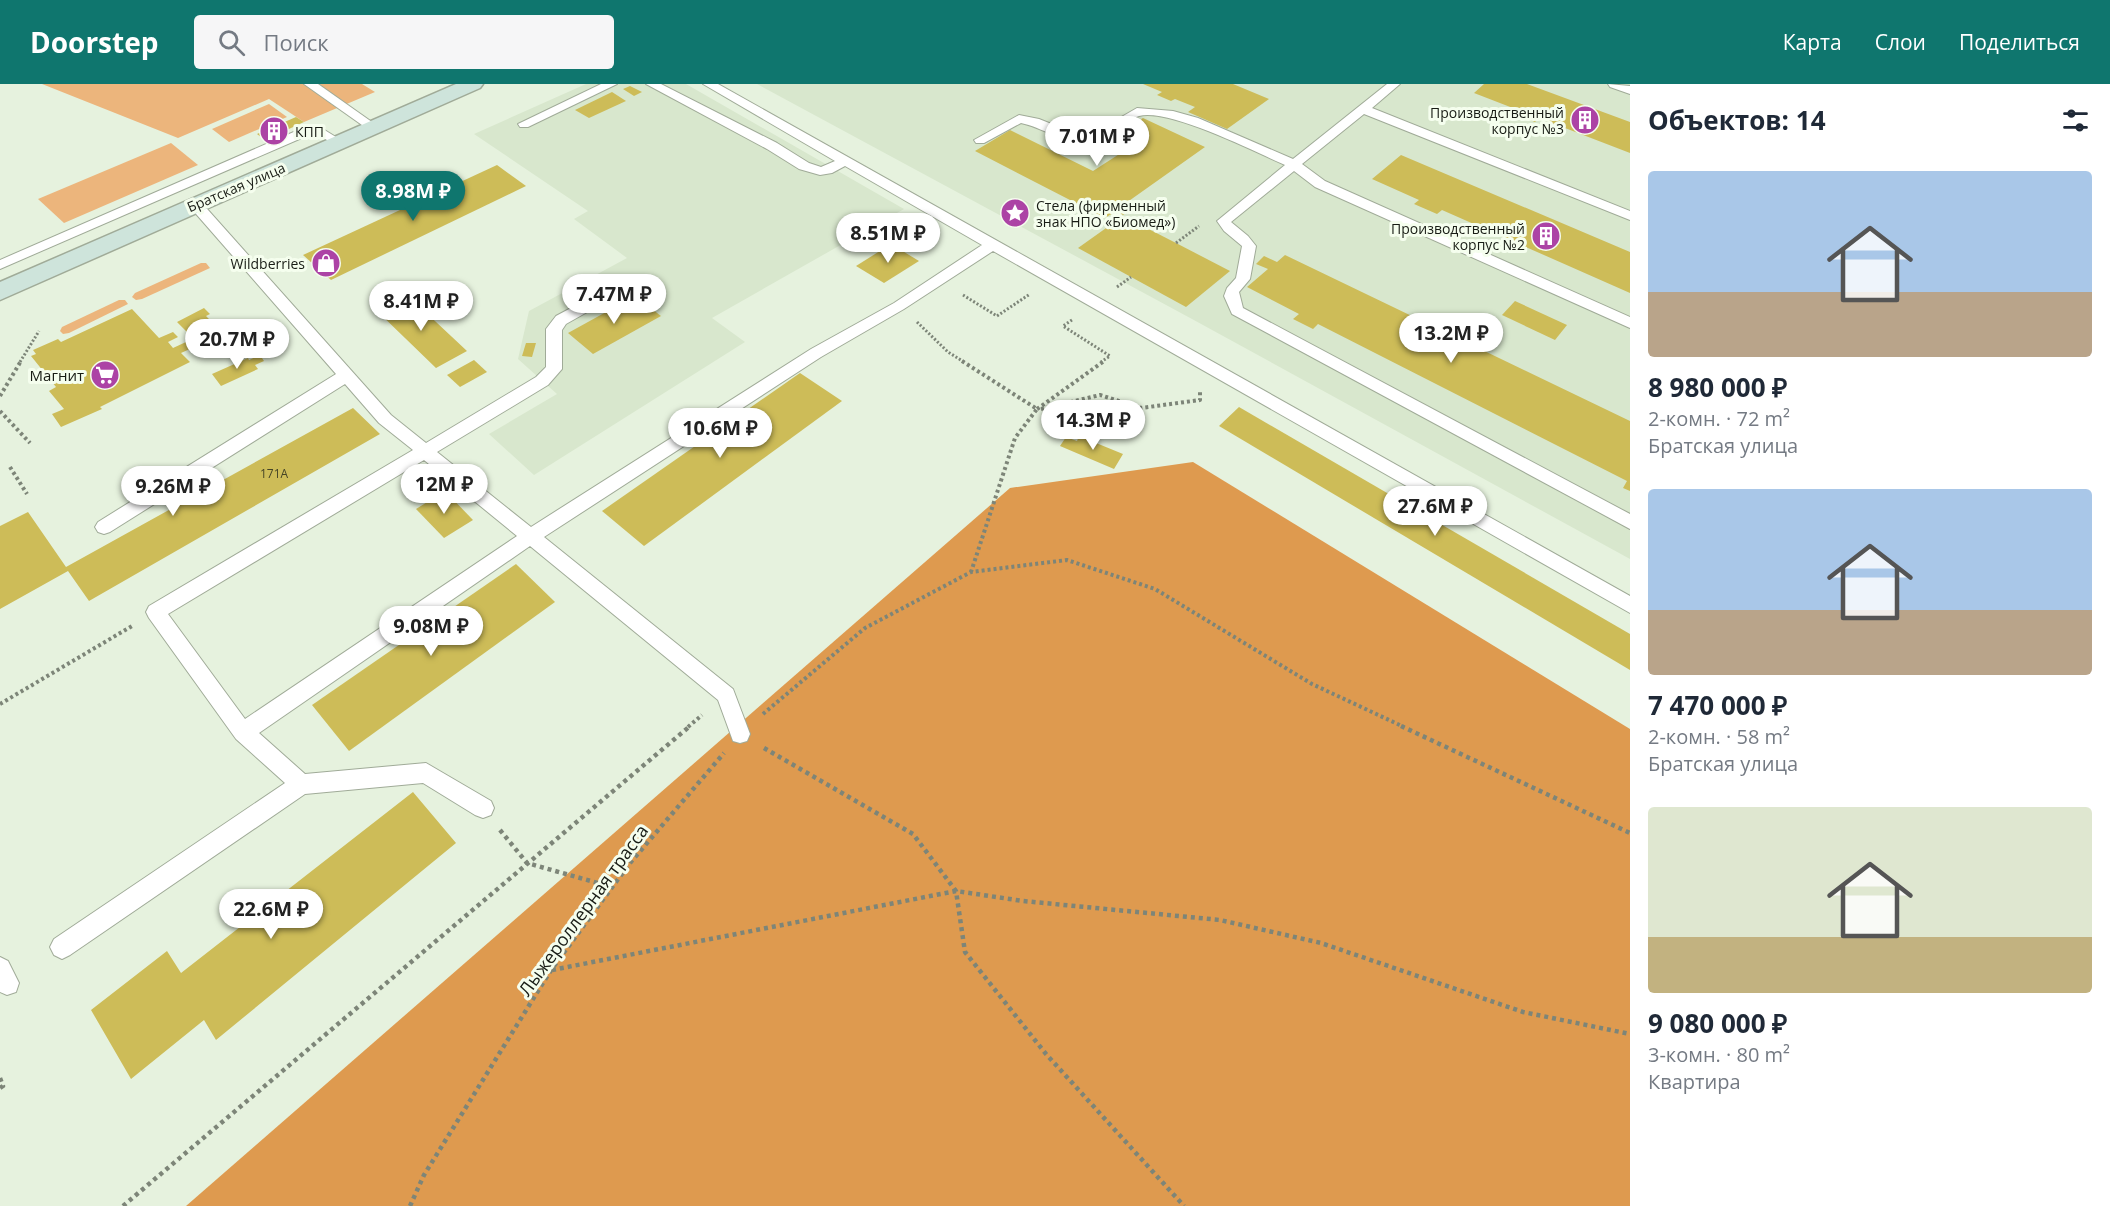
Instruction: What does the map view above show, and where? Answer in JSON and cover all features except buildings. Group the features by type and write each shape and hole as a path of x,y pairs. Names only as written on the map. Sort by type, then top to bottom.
{"main road":[{"name":"Братская улица","path":"0,292 195,204 472,84"}],"lane":[{"path":"310,84 373,127"},
{"path":"524,124 611,84"},
{"path":"709,84 1630,605"},
{"path":"1394,84 1224,221 1230,230 1243,238 1249,246 1245,273 1230,296 1237,311 1630,522"},
{"path":"1614,84 1630,90"},
{"path":"661,86 804,166 820,171 845,161"},
{"path":"1363,109 1630,216"},
{"path":"980,140 1019,119 1035,122 1070,137 1087,138 1103,133 1131,114 1150,112 1194,121 1294,164 1320,184 1630,323"},
{"path":"0,265 300,134 318,130 338,142"},
{"path":"195,204 385,418 726,695 740,734"},
{"path":"243,732 531,536 816,353 899,306 993,244"},
{"path":"301,784 243,732 156,612 550,375 554,369 554,329 557,324 623,286"},
{"path":"104,527 347,375"},
{"path":"62,947 301,784 426,773 483,808"}],"path":[{"path":"1096,304 1131,277"},
{"path":"939,280 997,316 1031,293 1040,298"},
{"path":"899,306 948,352 1037,409 1100,395 1141,408 1200,400 1201,361"},
{"path":"1065,314 1074,319 1063,326 1110,356 1037,409 1015,438 971,572 1067,560 1155,590 1312,684 1630,833"},
{"path":"0,396 39,331"},
{"path":"0,411 30,442"},
{"path":"10,467 27,494"},
{"name":"Лыжероллерная трасса","path":"410,1206 424,1175 551,970 630,862 740,734 865,628 971,572"},
{"path":"0,704 156,612"},
{"path":"123,1206 726,695"},
{"path":"740,734 914,834 956,891 965,952 1046,1054 1184,1206"},
{"path":"483,808 527,863 612,887"},
{"path":"551,970 956,891 1023,901 1220,921 1321,943 1523,1012 1630,1034"},
{"path":"0,1078 3,1086 0,1088"}],"shaded area":[{"path":"42,84 362,84 375,92 304,122 269,99 178,138"},
{"path":"586,84 686,84 904,209 712,318 745,342 534,475 489,434 557,394 518,359 529,311 627,258 574,219 588,211 474,134"},
{"path":"757,84 1630,84 1630,559 1192,319"},
{"path":"269,104 287,117 229,142 212,129"},
{"path":"171,143 198,165 64,223 38,199"},
{"path":"201,263 206,263 210,268 142,299 136,300 132,297 135,293"},
{"path":"119,300 125,300 128,304 69,333 63,334 60,331 62,327"},
{"path":"1193,462 1630,729 1630,1206 186,1206 1010,488"}],"place":[{"name":"Производственный корпус №3","path":"1585,120"},
{"name":"КПП","path":"274,131"},
{"name":"Стела (фирменный знак НПО «Биомед»)","path":"1015,213"},
{"name":"Производственный корпус №2","path":"1546,236"},
{"name":"Wildberries","path":"326,263"},
{"name":"Магнит","path":"105,375"}]}
